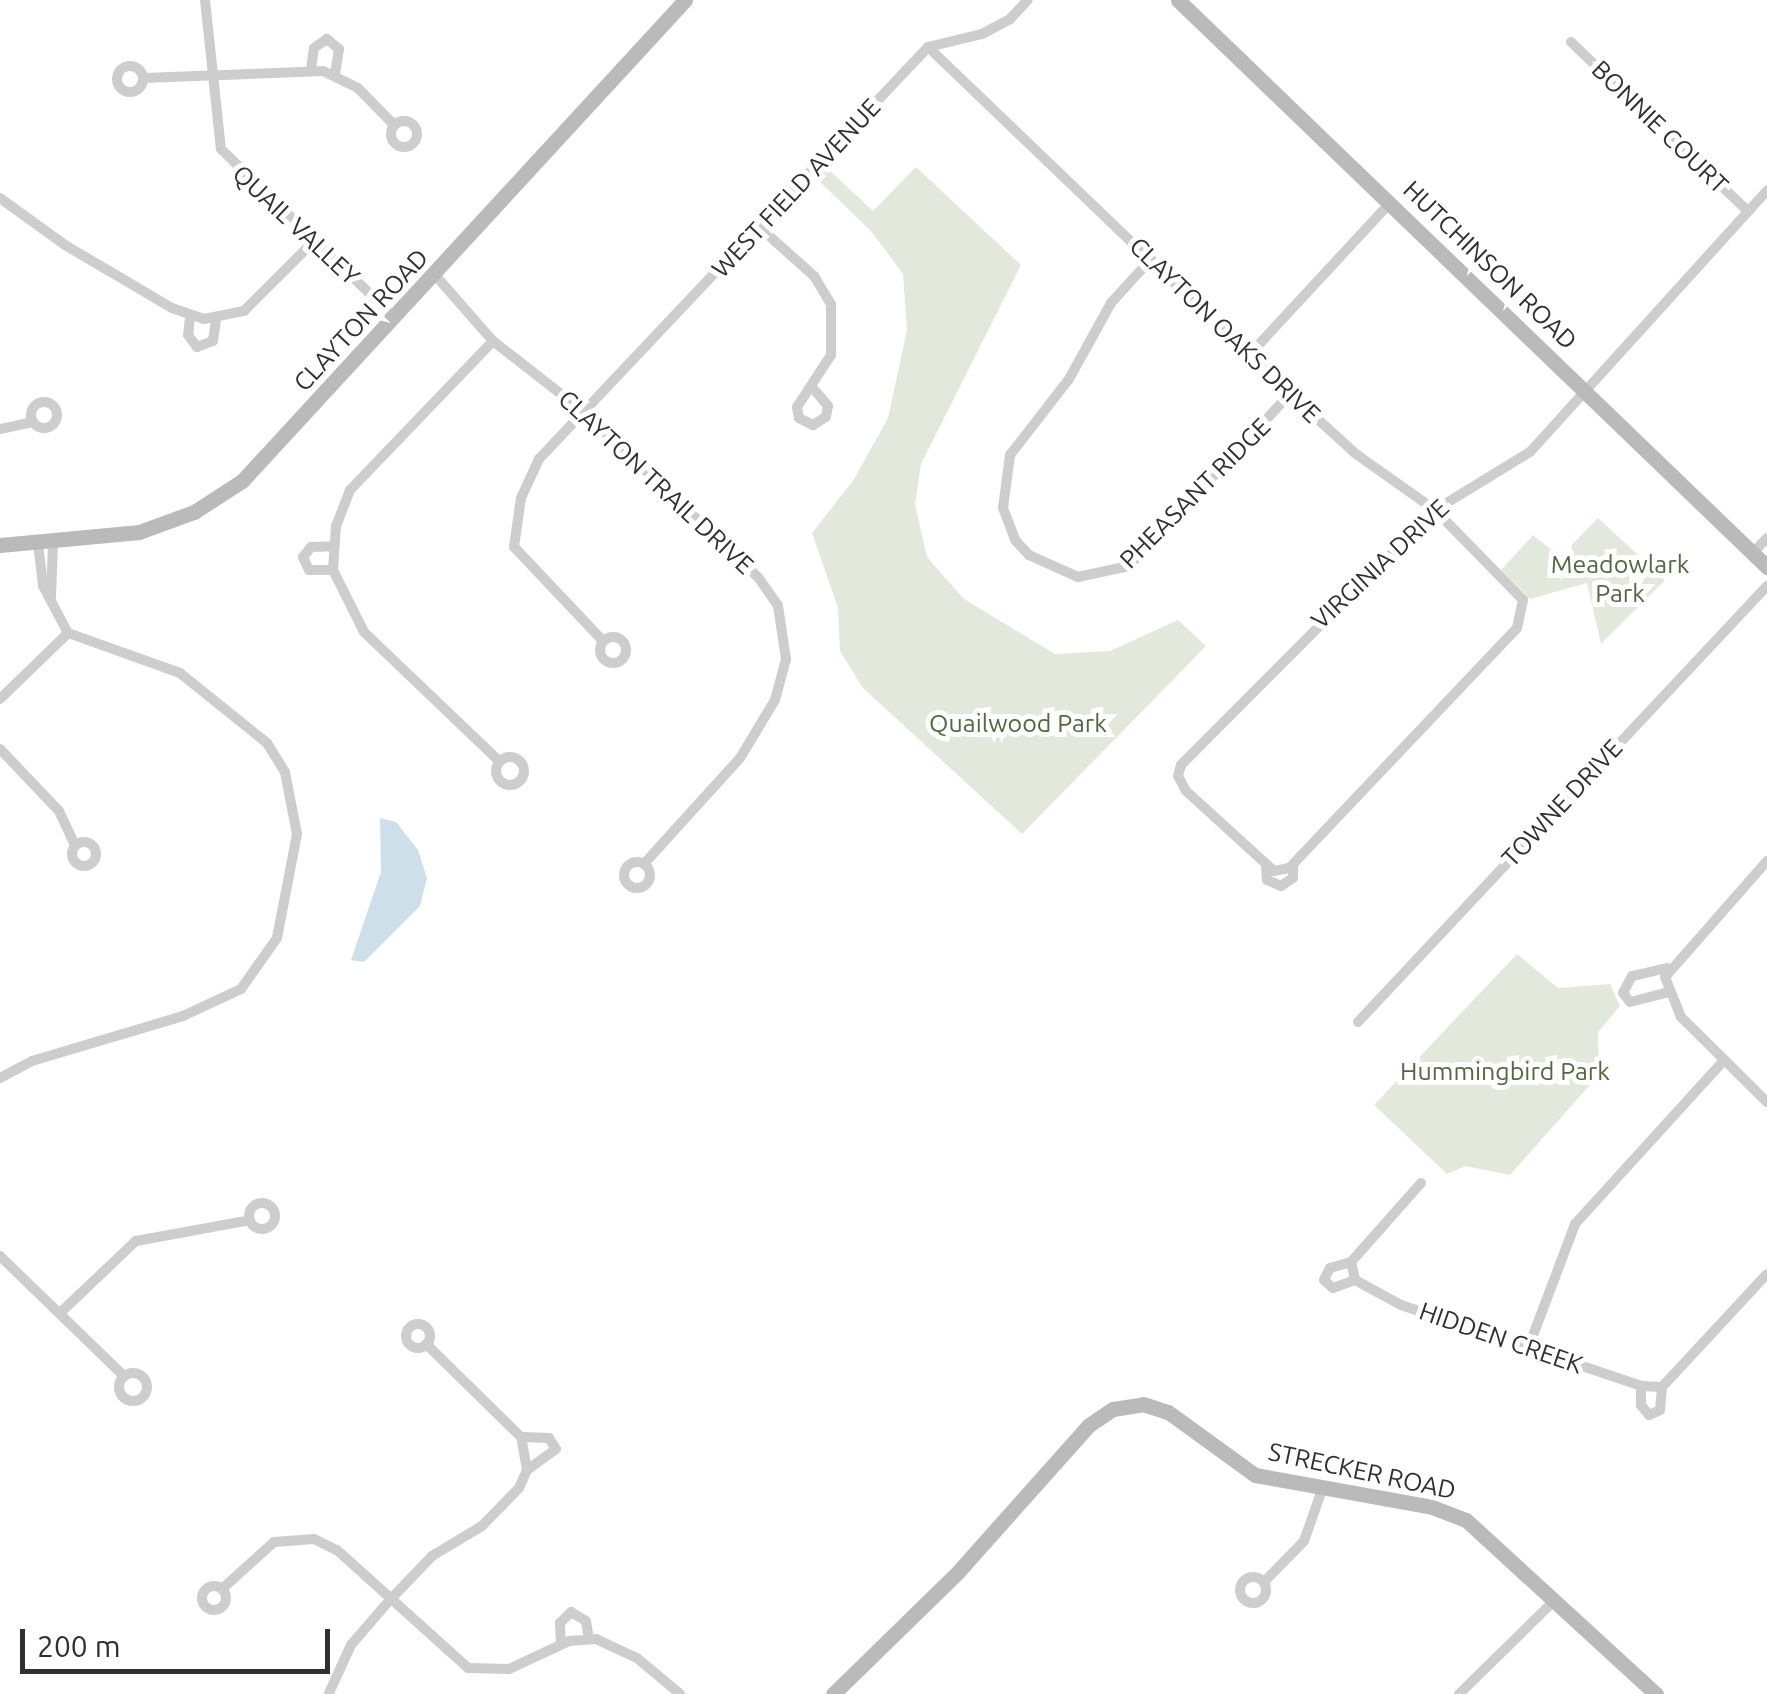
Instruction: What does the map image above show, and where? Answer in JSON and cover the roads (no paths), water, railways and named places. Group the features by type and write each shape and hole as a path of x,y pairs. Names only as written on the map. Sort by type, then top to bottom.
{"street":[{"name":"QUAIL VALLEY","path":"206,0 220,149 396,320"},
{"name":"CLAYTON ROAD","path":"0,545 139,532 226,492 396,320 683,0"},
{"path":"928,47 982,34 1028,0"},
{"name":"HUTCHINSON ROAD","path":"1178,0 1767,568"},
{"path":"310,69 314,48 327,39 340,49 335,74"},
{"name":"BONNIE COURT","path":"1571,42 1748,212"},
{"name":"WEST FIELD AVENUE","path":"603,641 514,547 532,471 928,47"},
{"name":"CLAYTON OAKS DRIVE","path":"928,47 1290,394 1356,454 1434,510 1524,606"},
{"path":"144,78 310,69 335,74 394,125"},
{"name":"VIRGINIA DRIVE","path":"1524,606 1517,628 1293,864 1274,871 1266,866 1180,784 1181,765 1434,510 1516,466 1767,191"},
{"path":"0,198 65,245 190,317 216,320 257,302 313,242"},
{"path":"1251,353 1390,203"},
{"path":"759,227 814,276 831,304 831,356 798,402 803,421 814,424 826,417 826,401 812,387"},
{"name":"PHEASANT RIDGE","path":"1151,259 1111,303 1068,379 1003,473 1007,525 1029,555 1078,578 1129,566 1290,394"},
{"name":"CLAYTON TRAIL DRIVE","path":"436,276 492,341 586,413 758,576 778,606 784,633 785,673 759,729 644,864"},
{"path":"190,317 188,335 198,347 212,341 216,320"},
{"path":"492,341 363,473 340,509 333,570 364,632 499,761"},
{"path":"0,429 32,422"},
{"path":"1753,553 1767,538"},
{"path":"0,1078 17,1066 183,1016 241,988 278,938 297,834 285,772 267,743 180,672 68,633 52,596 45,542"},
{"path":"333,570 309,570 303,556 310,548 334,546"},
{"name":"TOWNE DRIVE","path":"1358,1022 1767,586"},
{"path":"0,699 68,633"},
{"path":"0,750 59,811 75,845"},
{"path":"1667,988 1630,1002 1623,994 1632,976 1667,968 1767,861"},
{"path":"1667,968 1667,988 1682,1017 1767,1102"},
{"path":"1529,1346 1575,1224 1724,1060"},
{"name":"HIDDEN CREEK","path":"1421,1183 1352,1270 1400,1305 1641,1386 1662,1387"},
{"path":"60,1313 136,1241 250,1220"},
{"path":"0,1256 124,1376"},
{"path":"1641,1386 1641,1405 1649,1415 1660,1410 1662,1387 1767,1274"},
{"path":"320,1694 329,1694 351,1644 389,1601 432,1556 482,1526 520,1488 526,1470 522,1437 426,1344"},
{"name":"STRECKER ROAD","path":"833,1694 957,1573 1075,1438 1113,1409 1156,1407 1244,1470 1322,1490 1449,1512 1484,1532 1656,1694"},
{"path":"522,1437 548,1438 556,1449 526,1470"},
{"path":"1264,1582 1304,1542 1322,1490"},
{"path":"222,1589 274,1542 300,1537 337,1550 389,1601 468,1668 509,1669 561,1644 589,1640 636,1658 680,1694"},
{"path":"1460,1694 1556,1599"},
{"path":"561,1644 560,1623 571,1612 586,1621 589,1640"}],"park label":[{"name":"Meadowlark Park","path":"1620,580"},
{"name":"Quailwood Park","path":"1018,723"},
{"name":"Hummingbird Park","path":"1505,1071"}]}
